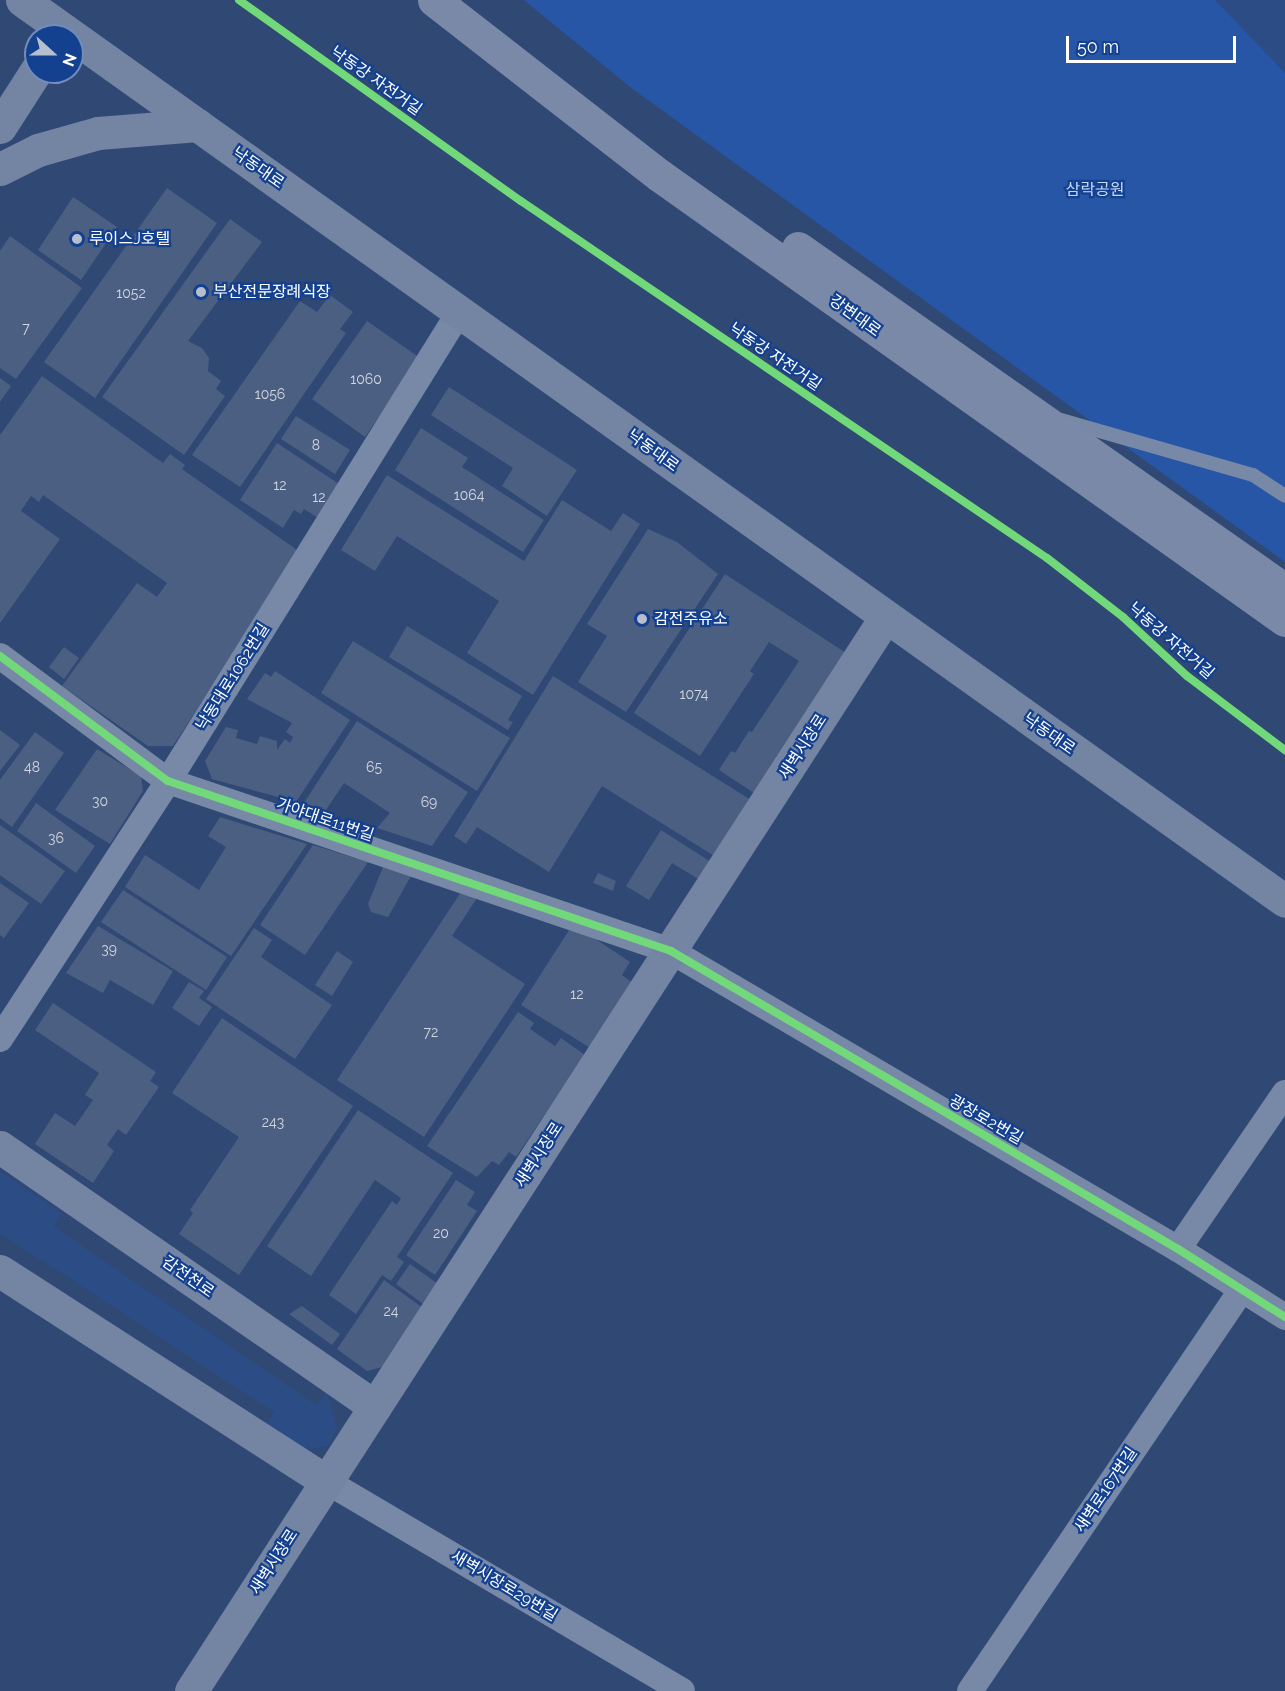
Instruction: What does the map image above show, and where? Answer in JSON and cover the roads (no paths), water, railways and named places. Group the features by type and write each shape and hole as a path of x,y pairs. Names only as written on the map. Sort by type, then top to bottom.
{"highway":[{"name":"강변대로","path":"434,0 659,175 1285,620"},
{"name":"강변대로","path":"465,0 708,187 1034,412 1285,590"}],"street":[{"name":"낙동대로","path":"22,0 50,24"},
{"name":"낙동대로","path":"84,49 198,125 885,618 1285,901"},
{"path":"0,127 27,84"},
{"path":"0,169 38,150 98,133 198,125"},
{"name":"낙동대로1062번길","path":"0,1039 168,781 460,311"},
{"name":"새벽시장로","path":"191,1691 885,618"},
{"name":"가야대로11번길","path":"0,656 168,781 671,951"},
{"name":"광장로2번길","path":"671,951 1178,1249 1285,1317"},
{"path":"1178,1249 1285,1093"},
{"name":"감전천로","path":"0,1147 375,1407"},
{"path":"0,1271 326,1481"},
{"name":"새벽로167번길","path":"970,1691 1242,1290"},
{"name":"새벽시장로29번길","path":"326,1481 682,1691"}],"lane":[{"path":"1034,412 1253,475 1285,496"}],"place":[{"name":"루이스J호텔","path":"77,239"},
{"name":"부산전문장례식장","path":"201,292"},
{"name":"감전주유소","path":"642,619"}],"park label":[{"name":"삼락공원","path":"1095,190"}]}
